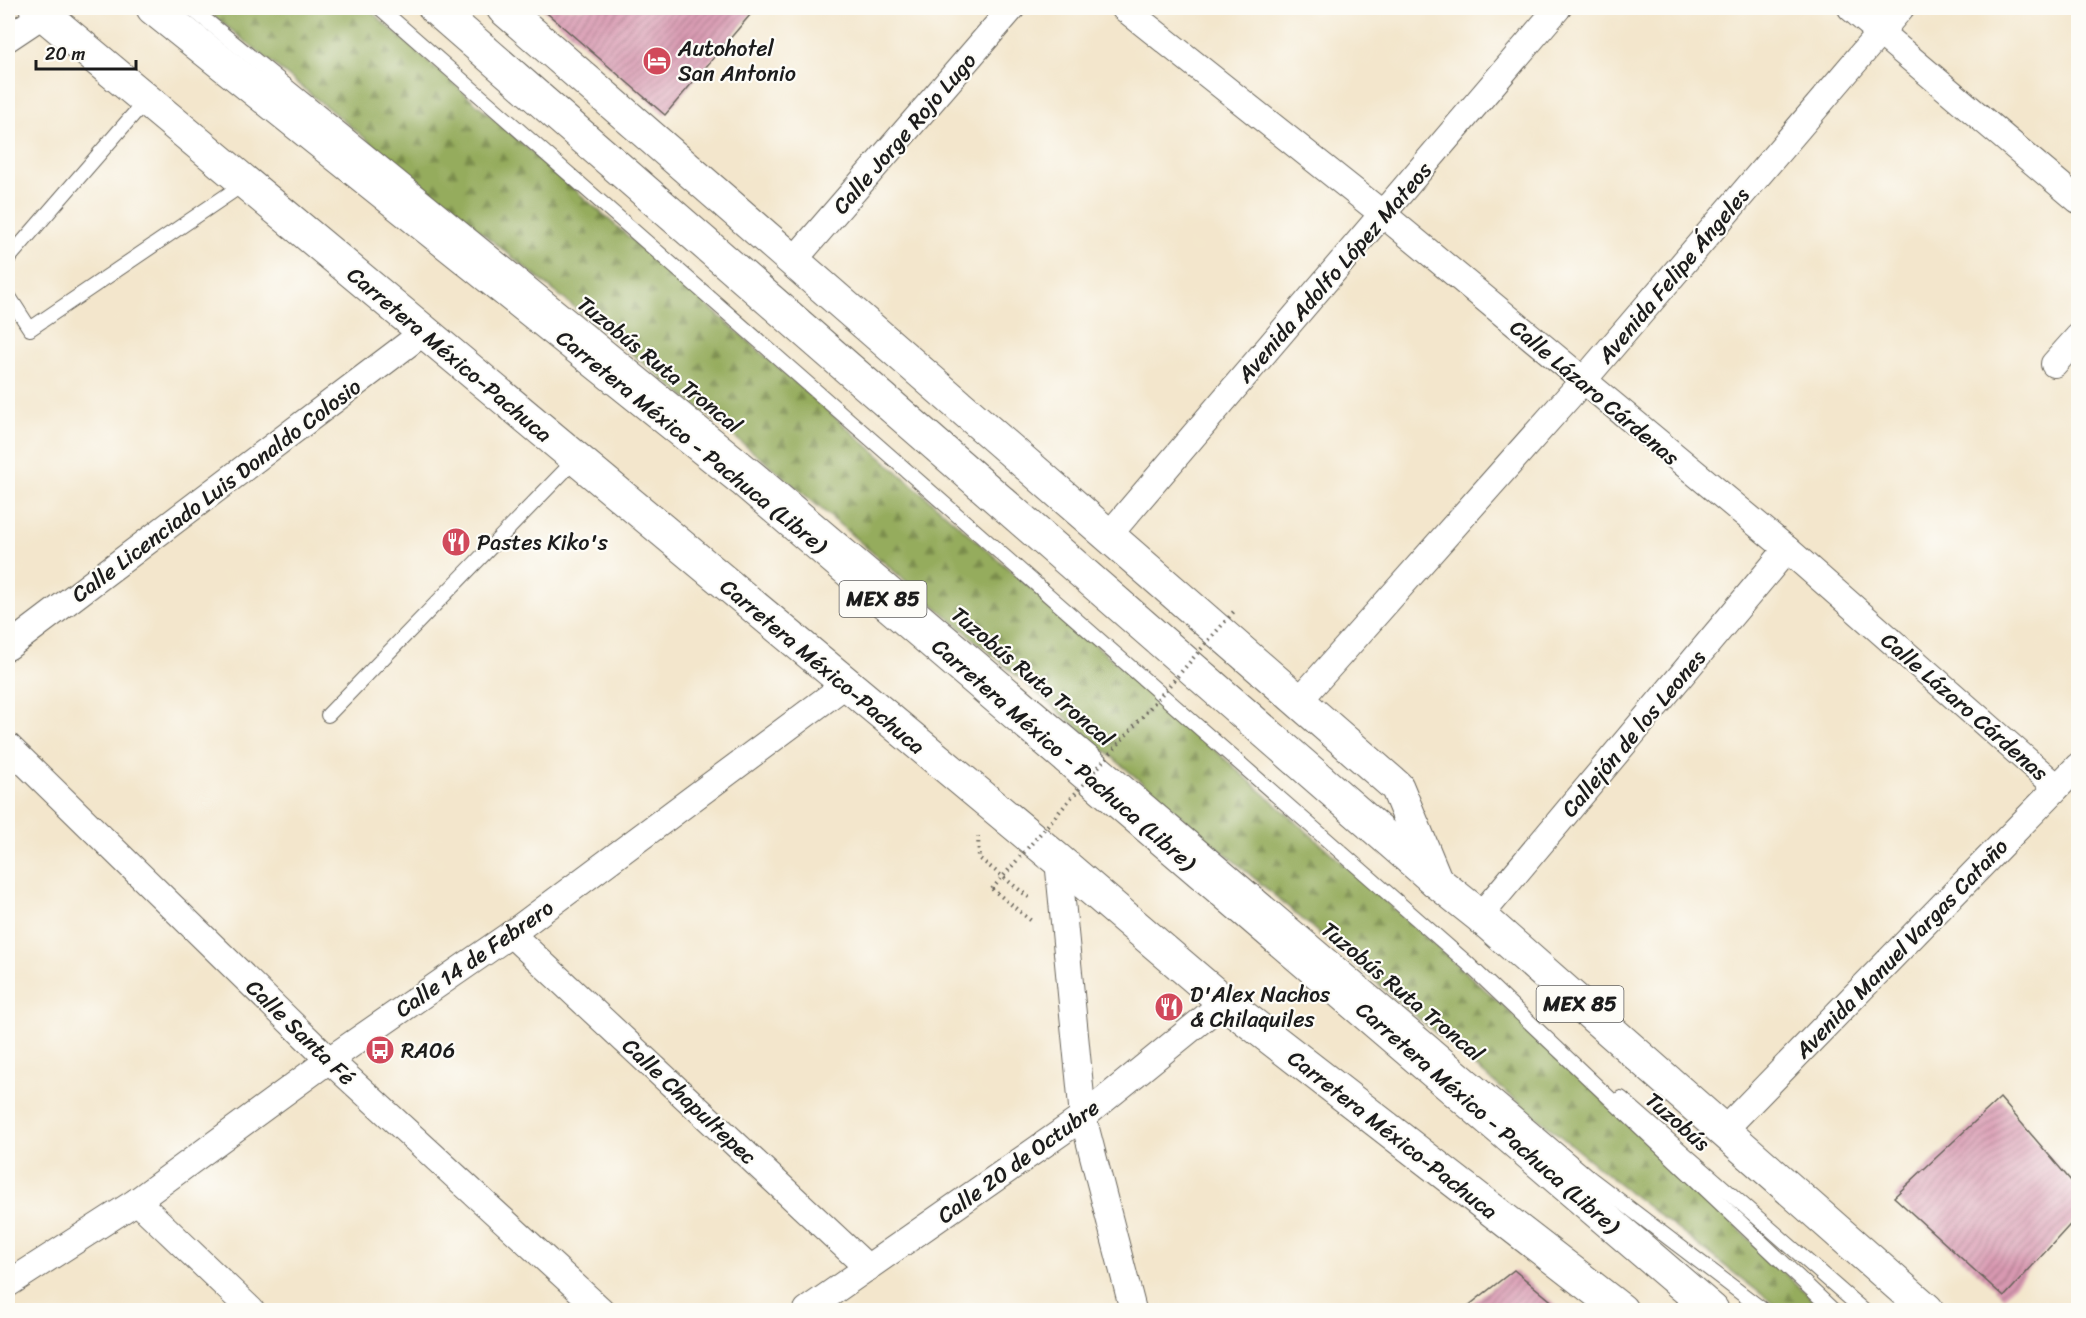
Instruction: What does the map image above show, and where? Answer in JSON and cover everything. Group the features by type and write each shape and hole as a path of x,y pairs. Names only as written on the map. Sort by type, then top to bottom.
{"main road":[{"name":"Carretera México - Pachuca (Libre)","path":"153,8 743,480 1712,1311"},
{"name":"MEX 85","path":"435,8 1436,881 1480,916 1927,1311"},
{"path":"503,8 795,259 1108,536 1397,787 1436,881"},
{"name":"Carretera México-Pachuca","path":"40,11 575,460 1058,860 1224,1002 1621,1311"}],"street":[{"name":"Calle Jorge Rojo Lugo","path":"795,259 1012,8"},
{"name":"Calle Lázaro Cárdenas","path":"1124,8 1384,215 1582,382 1787,549 2057,787"},
{"name":"Avenida Adolfo López Mateos","path":"1108,536 1384,215 1558,8"},
{"path":"1851,8 2079,200"},
{"name":"Avenida Felipe Ángeles","path":"1298,702 1582,382 1901,8"},
{"path":"8,38 40,11"},
{"name":"Calle Licenciado Luis Donaldo Colosio","path":"8,647 424,332"},
{"path":"2054,364 2079,337"},
{"name":"Callejón de los Leones","path":"1480,916 1787,549"},
{"name":"Calle 14 de Febrero","path":"12,1273 137,1201 329,1060 511,934 845,685"},
{"name":"Calle Santa Fé","path":"8,746 329,1060 601,1311"},
{"name":"Avenida Manuel Vargas Cataño","path":"1724,1130 2079,766"},
{"path":"1058,860 1083,1117 1133,1311"},
{"name":"Calle Chapultepec","path":"511,934 868,1268"},
{"name":"Calle 20 de Octubre","path":"807,1311 1083,1117 1224,1002"},
{"path":"137,1201 251,1311"}],"lane":[{"name":"Tuzobús Ruta Troncal","path":"190,8 758,470 1590,1178 1763,1311"},
{"path":"380,8 1466,962 1833,1311"},
{"path":"8,259 146,100"},
{"path":"8,295 30,329 245,183"},
{"path":"328,715 575,460"},
{"name":"Tuzobús","path":"1466,962 1863,1311"}],"path":[{"path":"1041,917 1034,923 992,889 1236,609"},
{"path":"979,858 1038,905"}],"green space":[{"path":"204,8 367,8 1146,689 1534,1033 1823,1310 1782,1310 1629,1192 1485,1075 778,472"}],"building":[{"name":"Autohotel San Antonio","path":"541,8 756,8 665,115"},
{"path":"2000,1098 2078,1189 2078,1216 2004,1297 1894,1197"},
{"path":"1514,1270 1562,1310 1463,1310"}],"place":[{"name":"Autohotel San Antonio","path":"657,61"},
{"name":"Pastes Kiko's","path":"456,542"},
{"name":"D'Alex Nachos & Chilaquiles","path":"1169,1007"},
{"name":"RA06","path":"380,1050"}]}
